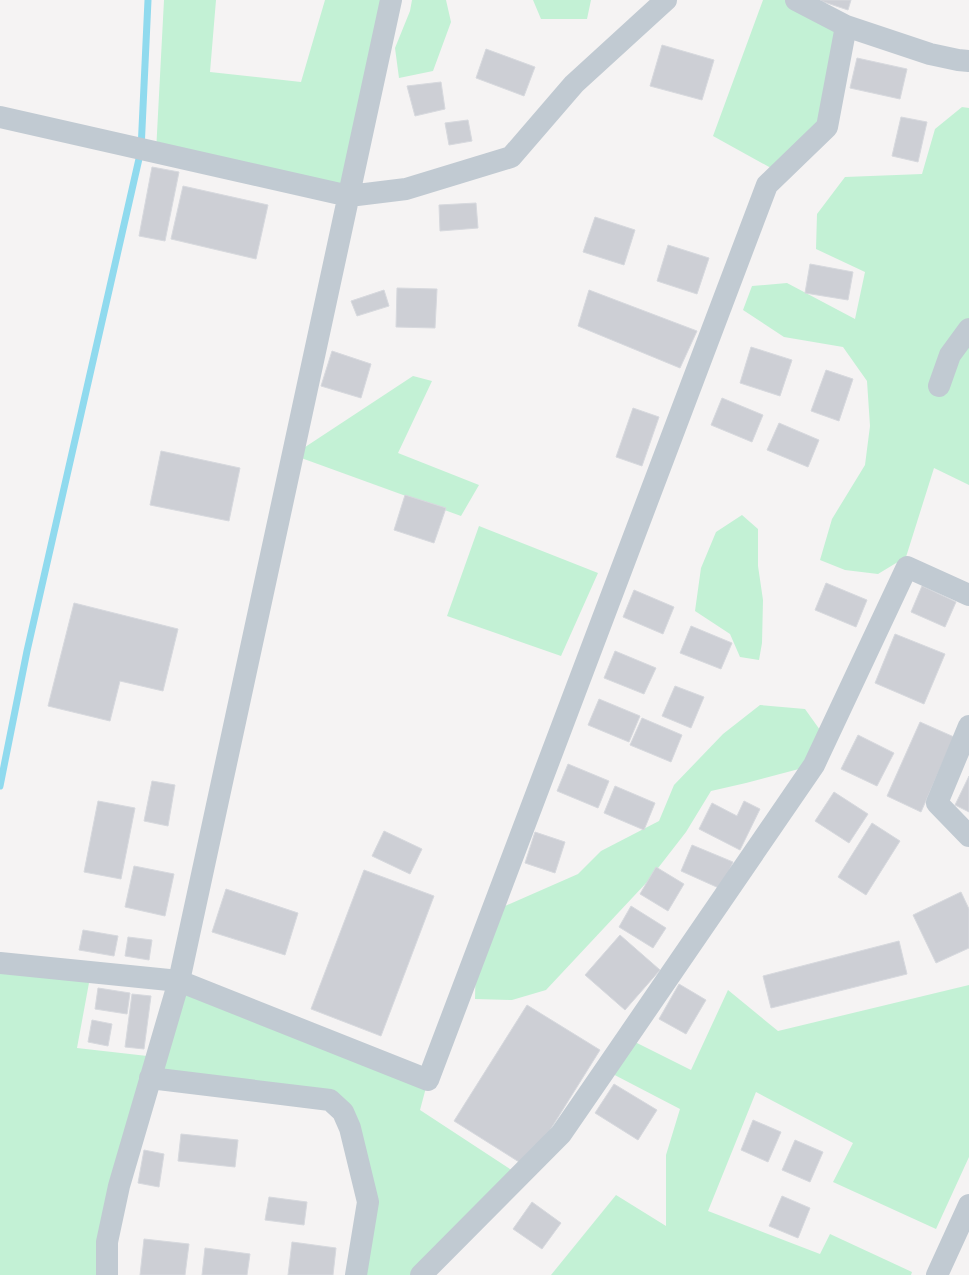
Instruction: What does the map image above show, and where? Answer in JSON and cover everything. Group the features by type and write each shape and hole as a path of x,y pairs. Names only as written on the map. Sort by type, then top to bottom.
{"street":[{"path":"107,1275 107,1242 119,1186 179,981 391,0"},
{"path":"0,117 349,196 406,189 511,157 574,84 666,0"},
{"path":"796,0 846,26 930,54 969,61"},
{"path":"0,963 179,981 428,1080 767,185 827,127 846,26"},
{"path":"939,386 950,355 969,329"},
{"path":"421,1275 561,1134 605,1070 814,765 907,567 969,595"},
{"path":"969,726 937,803 969,836"},
{"path":"150,1078 330,1100 343,1112 350,1128 368,1202 356,1275"},
{"path":"937,1275 969,1205"}],"green space":[{"path":"164,0 216,0 210,72 301,82 325,0 391,0 349,196 156,152"},
{"path":"412,0 446,0 451,22 433,71 399,78 395,48 410,11"},
{"path":"533,0 591,0 587,19 541,19"},
{"path":"763,0 796,0 846,26 827,127 780,173 713,136"},
{"path":"962,107 969,108 969,485 934,468 906,557 878,574 845,570 820,560 832,519 865,465 870,426 867,381 843,347 784,337 743,310 752,286 787,283 855,319 865,272 816,249 817,214 845,177 922,174 935,129"},
{"path":"413,376 432,381 398,453 479,485 461,516 293,455"},
{"path":"742,515 758,529 758,566 763,600 762,643 759,660 740,657 730,634 695,611 701,568 716,532"},
{"path":"479,526 598,573 561,656 447,616"},
{"path":"760,705 805,709 820,730 814,765 711,791 686,832 648,881 546,990 512,1000 475,999 476,952 505,906 578,874 601,851 659,821 674,785 723,734"},
{"path":"0,963 91,972 77,1048 156,1057 108,1275 0,1275"},
{"path":"969,985 969,1157 936,1229 833,1182 853,1143 756,1092 708,1211 820,1254 830,1234 912,1272 911,1275 551,1275 616,1195 666,1226 666,1155 680,1109 605,1070 627,1038 691,1070 728,990 778,1031"},
{"path":"177,986 428,1080 420,1110 519,1175 421,1275 359,1275 368,1202 343,1112 160,1079"}],"building":[{"path":"821,0 851,0 848,10"},
{"path":"662,45 714,60 702,100 650,86"},
{"path":"486,49 535,67 524,96 476,78"},
{"path":"857,58 907,69 900,99 850,88"},
{"path":"441,82 445,109 415,116 407,86"},
{"path":"901,117 927,122 918,162 892,156"},
{"path":"468,120 472,141 449,145 445,123"},
{"path":"152,167 179,172 165,241 139,236"},
{"path":"183,186 268,205 256,259 171,239"},
{"path":"476,203 478,228 440,231 439,205"},
{"path":"595,217 635,230 624,265 583,252"},
{"path":"668,245 709,258 697,294 657,281"},
{"path":"810,264 853,272 848,300 805,293"},
{"path":"397,288 437,289 435,328 396,327"},
{"path":"384,290 389,306 357,316 351,301"},
{"path":"589,290 697,331 680,368 578,326"},
{"path":"751,347 792,360 780,396 740,383"},
{"path":"332,351 371,364 361,398 321,386"},
{"path":"826,370 853,379 839,421 811,411"},
{"path":"722,398 763,415 752,442 711,425"},
{"path":"633,408 659,417 642,466 616,457"},
{"path":"779,423 819,440 808,467 767,450"},
{"path":"161,451 240,468 229,521 150,505"},
{"path":"405,495 446,508 434,543 394,530"},
{"path":"826,583 867,600 856,627 815,610"},
{"path":"922,586 956,602 945,627 911,612"},
{"path":"634,590 674,607 663,634 623,617"},
{"path":"74,603 178,629 163,691 120,681 110,721 48,706"},
{"path":"691,626 732,643 721,669 680,653"},
{"path":"895,634 945,654 924,704 875,683"},
{"path":"615,651 656,668 644,694 604,678"},
{"path":"675,686 704,697 691,728 662,716"},
{"path":"599,699 640,716 629,742 588,725"},
{"path":"642,718 682,735 671,762 630,745"},
{"path":"920,722 954,737 921,812 887,796"},
{"path":"858,735 894,753 877,786 841,769"},
{"path":"568,764 609,781 598,808 557,791"},
{"path":"969,776 969,812 955,805"},
{"path":"152,781 175,785 168,826 144,821"},
{"path":"615,786 655,803 644,830 604,813"},
{"path":"834,792 868,814 849,843 815,821"},
{"path":"98,801 135,808 121,879 84,872"},
{"path":"744,801 760,809 740,850 699,829 712,803 737,816"},
{"path":"872,823 900,841 866,895 838,877"},
{"path":"384,831 422,849 410,874 372,856"},
{"path":"535,832 565,842 555,873 525,863"},
{"path":"692,845 733,862 721,889 681,871"},
{"path":"134,866 174,874 165,916 125,907"},
{"path":"656,867 684,884 668,911 640,894"},
{"path":"364,870 434,896 381,1036 311,1009"},
{"path":"226,889 298,913 285,955 212,932"},
{"path":"961,892 969,909 969,948 936,963 913,915"},
{"path":"631,906 666,928 653,948 619,927"},
{"path":"83,930 118,936 114,956 79,950"},
{"path":"620,935 660,970 625,1010 585,975"},
{"path":"128,937 152,940 149,960 125,956"},
{"path":"899,941 907,974 771,1008 763,976"},
{"path":"679,984 706,1000 686,1034 659,1019"},
{"path":"98,988 130,993 127,1014 95,1009"},
{"path":"132,994 151,996 144,1049 125,1047"},
{"path":"527,1005 600,1050 527,1167 454,1121"},
{"path":"92,1020 112,1024 108,1046 88,1042"},
{"path":"614,1084 657,1110 638,1140 595,1113"},
{"path":"753,1120 781,1132 768,1162 741,1150"},
{"path":"181,1134 238,1140 235,1167 178,1161"},
{"path":"795,1140 823,1152 810,1182 782,1170"},
{"path":"144,1150 164,1154 159,1187 138,1183"},
{"path":"782,1196 810,1208 798,1238 769,1226"},
{"path":"269,1197 307,1202 304,1225 265,1220"},
{"path":"532,1202 561,1223 542,1249 513,1229"},
{"path":"144,1239 189,1244 185,1275 140,1275"},
{"path":"292,1242 336,1248 333,1275 288,1275"},
{"path":"205,1248 250,1254 247,1275 202,1275"}],"waterway":[{"path":"0,786 27,651 141,150 148,0"}]}
